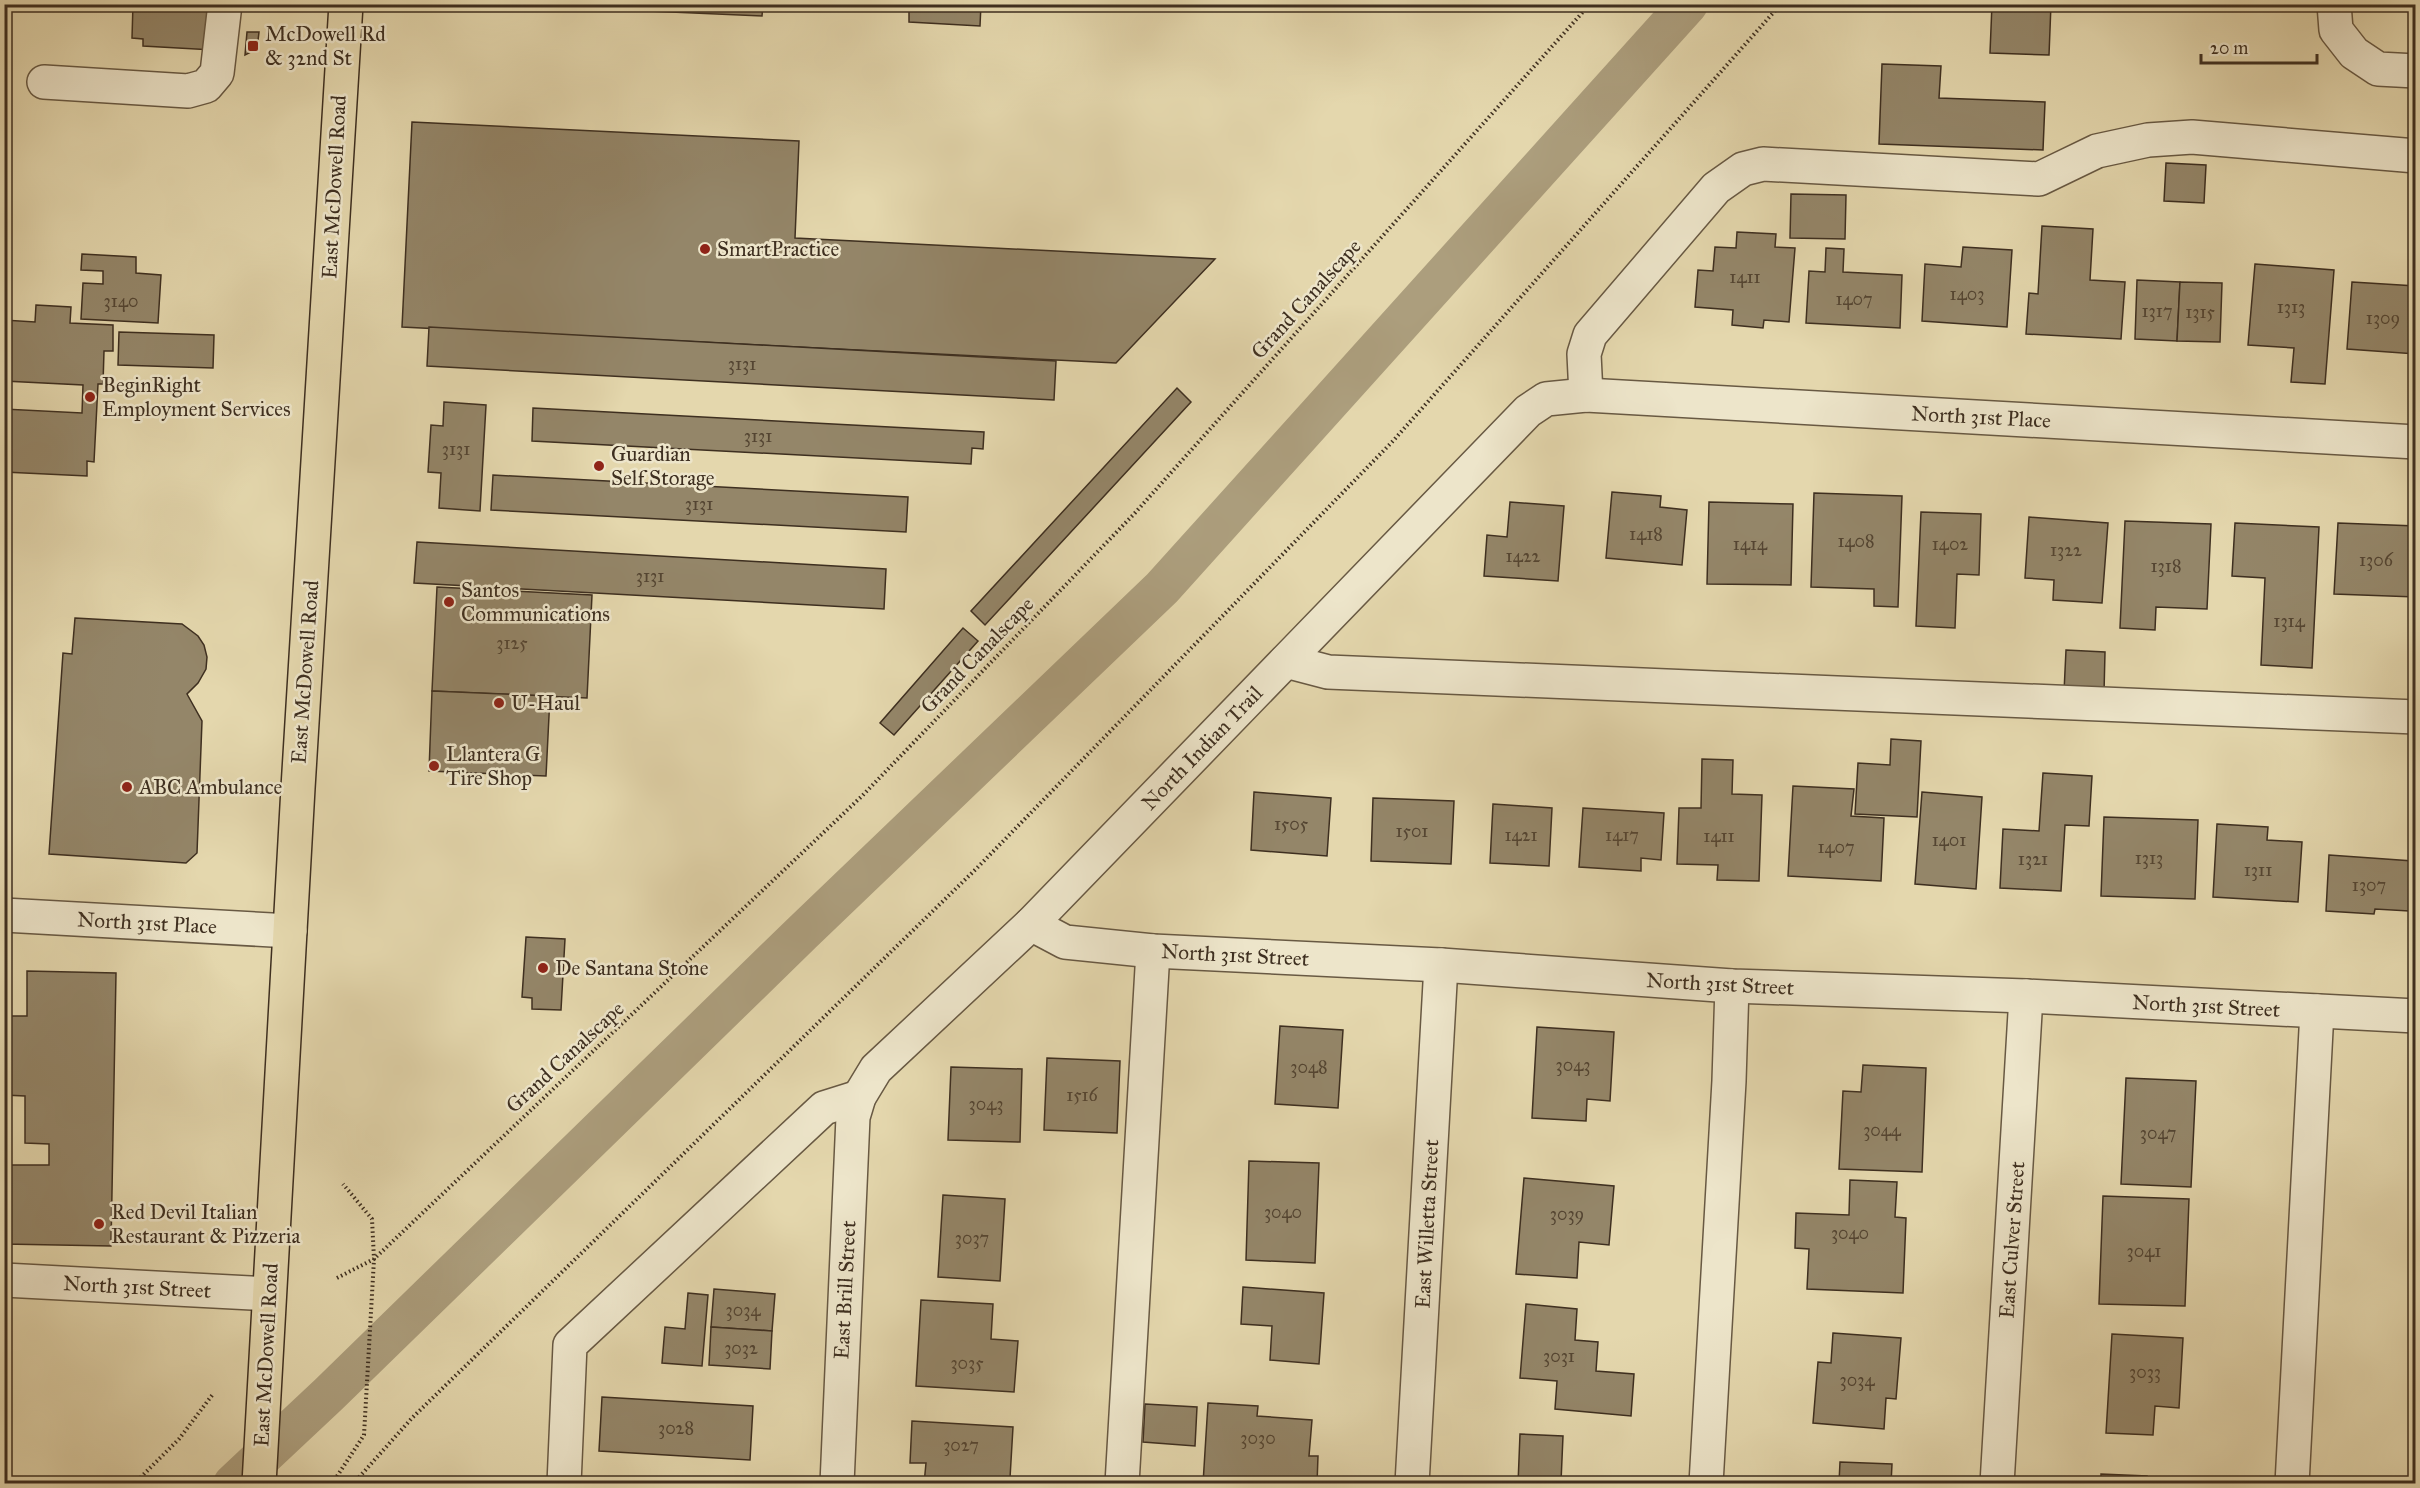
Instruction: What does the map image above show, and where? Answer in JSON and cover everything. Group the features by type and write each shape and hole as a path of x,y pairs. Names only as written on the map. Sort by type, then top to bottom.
{"main road":[{"name":"East McDowell Road","path":"259,1484 346,4"}],"street":[{"path":"44,82 188,91 206,86 218,73 225,4"},
{"path":"2334,4 2336,30 2354,53 2378,69 2415,71"},
{"path":"1586,395 1584,354 1590,334 1716,188 1743,169 1763,164 2039,179 2097,151 2148,140 2192,137 2415,156"},
{"name":"North 31st Place","path":"1546,399 1586,395 2415,442"},
{"name":"North Indian Trail","path":"859,1097 876,1069 1031,924 1528,411 1546,399"},
{"path":"1287,661 1328,672 2415,717"},
{"name":"North 31st Place","path":"4,915 290,931"},
{"name":"North 31st Street","path":"1031,924 1065,942 1153,951 1441,965 1732,986 2026,996 2415,1016"},
{"path":"1122,1484 1153,951"},
{"name":"East Willetta Street","path":"1412,1484 1441,965"},
{"path":"1706,1484 1732,986"},
{"name":"East Culver Street","path":"1997,1484 2026,996"},
{"path":"2292,1484 2317,1011"},
{"path":"564,1484 570,1345 824,1108 859,1097"},
{"name":"East Brill Street","path":"837,1484 853,1117 859,1097"},
{"name":"North 31st Street","path":"4,1280 269,1294"}],"path":[{"name":"Grand Canalscape","path":"337,1278 374,1259 861,796 1134,514 1590,4"},
{"path":"353,1484 412,1418 976,868 1393,441 1781,4"},
{"path":"332,1484 364,1435 374,1259 372,1219 343,1184"},
{"path":"134,1484 179,1439 213,1394"}],"building":[{"path":"133,4 215,4 213,50 143,46 143,39 132,38"},
{"path":"625,4 763,4 762,16 625,10"},
{"path":"909,4 981,4 980,26 909,22"},
{"path":"1992,4 2051,4 2049,55 1990,53"},
{"path":"247,32 259,32 257,49 245,55"},
{"path":"1882,64 1941,66 1939,98 2045,102 2043,150 1879,144"},
{"name":"SmartPractice","path":"412,122 799,141 795,238 1215,259 1116,363 402,327"},
{"path":"2166,163 2206,165 2204,203 2164,201"},
{"path":"1791,194 1846,195 1845,239 1790,238"},
{"path":"2042,226 2093,229 2090,280 2125,282 2121,339 2026,334 2029,293 2038,294"},
{"path":"1737,232 1776,234 1775,247 1795,248 1789,322 1764,320 1763,328 1732,325 1733,310 1695,307 1698,270 1713,271 1715,247 1736,248"},
{"path":"1963,247 2012,250 2007,327 1922,321 1925,264 1961,267"},
{"path":"1826,248 1844,249 1843,272 1902,275 1900,328 1806,323 1809,271 1825,272"},
{"path":"82,254 136,257 136,273 161,275 158,323 81,319 83,283 103,284 103,271 81,270"},
{"path":"2255,264 2334,270 2325,384 2291,382 2294,348 2248,345"},
{"path":"2137,280 2180,282 2177,341 2135,339"},
{"path":"2180,282 2222,283 2220,342 2177,341"},
{"path":"2352,282 2416,286 2416,354 2347,349"},
{"name":"BeginRight Employment Services","path":"36,305 71,307 70,323 113,325 113,351 104,351 103,384 98,384 94,462 87,461 87,476 4,472 4,409 82,413 83,385 4,381 4,320 35,322"},
{"path":"429,327 1056,361 1054,400 427,366"},
{"path":"119,332 214,335 213,368 118,365"},
{"path":"1177,388 1191,402 985,625 971,611"},
{"path":"444,402 486,405 480,511 439,508 441,473 428,472 431,425 443,426"},
{"path":"533,408 984,432 983,449 972,448 971,464 532,441"},
{"path":"493,475 908,497 906,532 491,510"},
{"path":"1612,492 1661,496 1660,507 1687,510 1682,565 1606,558"},
{"path":"1814,493 1902,496 1898,607 1874,606 1874,589 1811,587"},
{"path":"1510,502 1564,506 1558,581 1484,576 1487,535 1507,537"},
{"path":"1709,502 1793,504 1791,585 1707,584"},
{"path":"1921,512 1981,514 1979,575 1957,574 1955,628 1916,626"},
{"path":"2029,517 2108,523 2102,603 2053,600 2054,580 2025,578"},
{"path":"2125,521 2211,524 2207,609 2156,607 2155,630 2120,628"},
{"path":"2235,523 2319,527 2312,668 2261,665 2265,578 2232,576"},
{"path":"2338,523 2416,526 2416,597 2334,594"},
{"path":"417,542 886,569 884,609 414,583"},
{"path":"437,587 592,595 587,698 432,691"},
{"name":"ABC Ambulance","path":"75,618 182,624 198,636 204,645 207,657 206,669 198,683 187,694 202,721 197,853 186,863 49,854 63,653 72,654"},
{"path":"963,628 978,641 894,735 880,723"},
{"path":"2066,650 2105,652 2104,693 2064,692"},
{"path":"432,691 550,696 546,776 429,771"},
{"path":"1891,739 1921,741 1917,817 1855,814 1858,763 1890,765"},
{"path":"1702,759 1733,760 1732,794 1762,795 1759,881 1717,880 1718,865 1677,864 1679,808 1701,808"},
{"path":"2043,773 2092,776 2089,826 2065,825 2061,891 2000,888 2003,829 2039,831"},
{"path":"1793,786 1854,789 1851,816 1884,818 1881,881 1788,876"},
{"path":"1254,792 1331,798 1327,856 1251,850"},
{"path":"1922,792 1982,797 1976,889 1915,884"},
{"path":"1373,798 1454,801 1451,864 1371,861"},
{"path":"1493,804 1552,808 1549,866 1490,863"},
{"path":"1583,808 1664,813 1661,860 1641,858 1641,871 1579,867"},
{"path":"2104,817 2198,820 2195,899 2101,896"},
{"path":"2217,824 2268,827 2267,840 2302,842 2298,902 2213,897"},
{"path":"2329,855 2413,861 2409,911 2375,909 2374,914 2326,911"},
{"name":"De Santana Stone","path":"526,937 565,939 561,1010 532,1009 532,998 522,997"},
{"path":"27,971 116,973 111,1246 4,1244 4,1165 49,1165 49,1144 25,1143 25,1096 4,1095 4,1016 27,1016"},
{"path":"1280,1026 1343,1030 1338,1108 1275,1104"},
{"path":"1537,1027 1614,1032 1610,1101 1587,1099 1586,1121 1532,1118"},
{"path":"1047,1058 1120,1061 1117,1133 1044,1130"},
{"path":"1863,1065 1926,1068 1922,1172 1839,1169 1843,1091 1861,1092"},
{"path":"951,1067 1022,1069 1020,1142 948,1140"},
{"path":"2126,1078 2196,1081 2191,1187 2121,1184"},
{"path":"1249,1161 1319,1163 1315,1263 1246,1260"},
{"path":"1524,1178 1614,1186 1609,1245 1579,1242 1577,1278 1516,1274"},
{"path":"1850,1180 1897,1182 1895,1217 1906,1218 1903,1293 1807,1289 1809,1249 1795,1248 1796,1213 1849,1215"},
{"path":"943,1195 1005,1199 1000,1281 938,1277"},
{"path":"2103,1196 2189,1199 2185,1306 2099,1304"},
{"path":"1243,1287 1324,1293 1319,1364 1270,1360 1272,1326 1241,1324"},
{"path":"714,1289 775,1294 772,1331 711,1327"},
{"path":"688,1293 708,1295 702,1366 662,1363 665,1327 685,1329"},
{"path":"921,1300 993,1304 991,1339 1018,1341 1014,1392 916,1386"},
{"path":"1526,1304 1577,1309 1575,1340 1598,1342 1596,1371 1634,1374 1631,1416 1555,1409 1557,1381 1520,1378"},
{"path":"711,1327 772,1331 770,1369 709,1365"},
{"path":"1833,1333 1901,1338 1896,1399 1886,1398 1884,1429 1813,1423 1818,1362 1831,1363"},
{"path":"2112,1334 2183,1338 2179,1408 2155,1406 2153,1435 2106,1433"},
{"path":"602,1397 753,1406 750,1460 599,1451"},
{"path":"1208,1403 1258,1406 1257,1416 1312,1420 1309,1456 1318,1456 1317,1484 1203,1484"},
{"path":"1145,1404 1197,1407 1195,1446 1143,1442"},
{"path":"912,1421 1013,1427 1010,1478 1068,1484 924,1484 926,1463 910,1463"},
{"path":"1520,1434 1563,1436 1561,1482 1598,1484 1518,1484"},
{"path":"1840,1462 1892,1464 1891,1484 1790,1484 1790,1481 1839,1483"},
{"path":"2101,1474 2147,1476 2146,1484 2101,1484"}],"waterway":[{"path":"233,1484 329,1394 802,933 1162,588 1688,4"}],"place":[{"name":"McDowell Rd & 32nd St","path":"253,46"},
{"name":"SmartPractice","path":"705,249"},
{"name":"BeginRight Employment Services","path":"90,397"},
{"name":"Guardian Self Storage","path":"599,466"},
{"name":"Santos Communications","path":"449,602"},
{"name":"U-Haul","path":"499,703"},
{"name":"Llantera G Tire Shop","path":"434,766"},
{"name":"ABC Ambulance","path":"127,787"},
{"name":"De Santana Stone","path":"543,968"},
{"name":"Red Devil Italian Restaurant & Pizzeria","path":"99,1224"}]}
